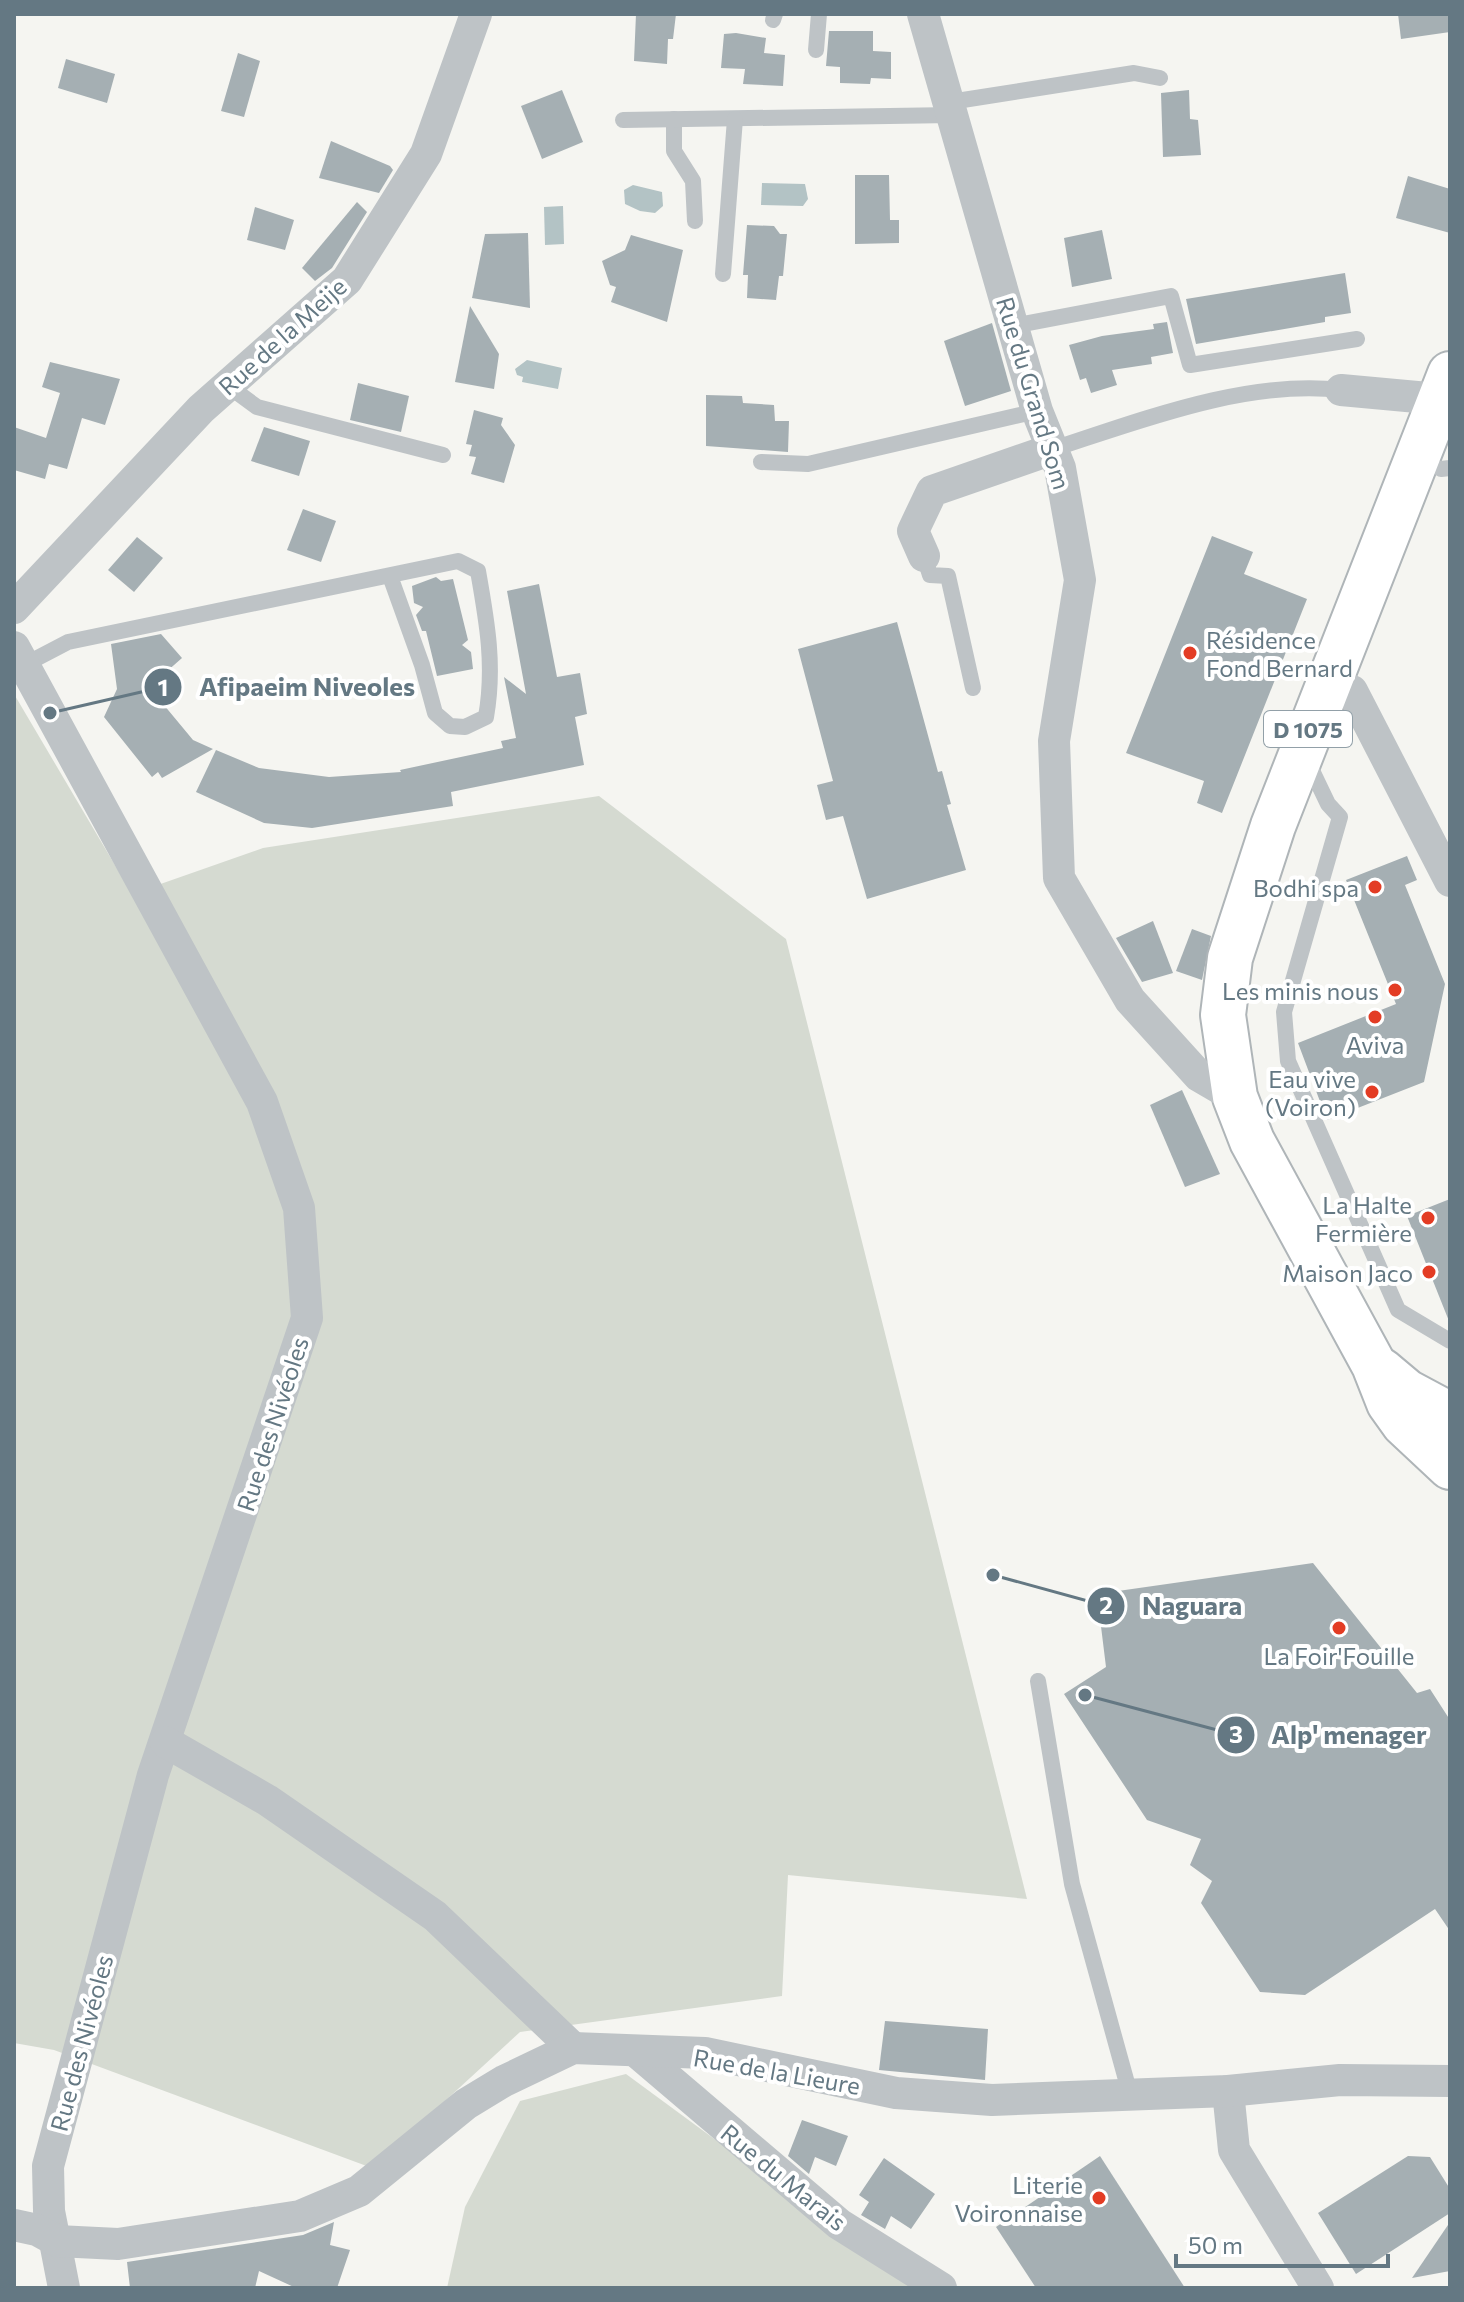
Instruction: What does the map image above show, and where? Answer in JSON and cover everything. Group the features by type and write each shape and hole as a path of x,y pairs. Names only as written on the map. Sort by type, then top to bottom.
{"main road":[{"name":"D 1075","path":"1446,392 1310,766 1230,958 1223,1015 1235,1097 1252,1141 1374,1365 1389,1403 1404,1424 1450,1467"},
{"name":"D 1075","path":"1340,686 1447,462"},
{"name":"D 1075","path":"1252,1141 1243,1025 1254,967 1310,766"},
{"name":"D 1075","path":"1374,1365 1407,1392 1450,1415"}],"street":[{"name":"Rue de la Meije","path":"14,608 201,409 347,280 426,154 476,14"},
{"name":"Rue du Grand Som","path":"923,14 1037,411 1063,482 1080,580 1054,741 1059,878 1130,1000 1199,1076 1235,1097"},
{"path":"1341,390 1446,392"},
{"path":"924,556 913,531 932,491 1053,449"},
{"name":"Rue des Nivéoles","path":"19,656 262,1102 299,1208 307,1318 153,1775 48,2166 49,2211 64,2288"},
{"path":"1340,686 1450,881"},
{"path":"166,1742 267,1800 435,1916 573,2048"},
{"name":"Rue de la Lieure","path":"14,2225 37,2230 57,2241 118,2244 300,2216 335,2204 359,2191 466,2104 504,2081 573,2048 638,2053 705,2053 910,2094 992,2100 1228,2091 1340,2080 1450,2081"},
{"name":"Rue du Marais","path":"638,2053 839,2224 941,2288"},
{"path":"1228,2091 1234,2150 1318,2288"}],"lane":[{"path":"816,50 819,14"},
{"path":"623,120 735,119 952,109 1134,73 1160,78"},
{"path":"674,119 674,151 693,181 695,221"},
{"path":"723,274 735,119"},
{"path":"1013,326 1171,296 1190,365 1357,339"},
{"path":"227,385 257,407 443,455"},
{"path":"1053,449 1172,410 1304,386 1341,390"},
{"path":"761,462 808,464 1037,411"},
{"path":"924,556 930,575 948,576 973,688"},
{"path":"19,656 68,642 458,561 478,571 492,650 492,683 486,717 465,727 450,726 435,713 422,665 390,576"},
{"path":"1310,766 1328,804 1340,817 1284,1012 1288,1061 1398,1310 1450,1341"},
{"path":"1038,1681 1072,1884 1130,2094"}],"shaded area":[{"path":"762,183 805,184 808,199 803,206 761,205"},
{"path":"633,185 662,192 663,206 655,213 625,204 624,190"},
{"path":"563,206 564,244 545,245 544,207"},
{"path":"527,360 562,368 558,389 522,382 523,377 517,375 515,369"},
{"path":"14,694 132,894 263,848 599,796 786,939 1027,1899 788,1875 782,1996 520,2032 372,2168 54,2050 14,2043"},
{"path":"626,2074 917,2288 447,2288 465,2207 520,2101"}],"building":[{"path":"636,14 676,14 673,39 668,39 667,64 634,61"},
{"path":"1398,14 1450,14 1450,32 1401,39"},
{"path":"829,31 873,31 873,51 891,52 891,79 871,78 870,84 840,83 840,67 826,66"},
{"path":"724,34 766,38 764,53 785,55 783,86 743,84 745,69 721,68"},
{"path":"238,53 260,61 244,117 221,111"},
{"path":"66,59 115,74 107,103 58,88"},
{"path":"562,90 583,142 542,159 521,106"},
{"path":"1189,90 1190,119 1198,120 1201,155 1163,157 1161,93"},
{"path":"331,141 390,166 393,170 379,193 319,178"},
{"path":"855,175 889,175 890,220 899,220 899,243 855,244"},
{"path":"1408,176 1450,189 1450,233 1396,218"},
{"path":"357,202 367,212 332,268 315,281 302,268"},
{"path":"255,207 294,220 285,250 247,240"},
{"path":"747,225 774,226 780,234 787,234 783,276 779,276 776,300 747,298 748,275 743,275"},
{"path":"1102,230 1112,279 1072,287 1064,238"},
{"path":"528,233 530,308 472,298 485,234"},
{"path":"631,235 683,250 667,322 611,302 616,287 610,285 602,261 625,250"},
{"path":"1345,273 1351,313 1325,317 1325,322 1196,344 1186,299"},
{"path":"470,306 499,354 494,389 455,382"},
{"path":"1167,322 1173,353 1151,357 1152,364 1112,370 1117,385 1091,393 1086,378 1080,380 1069,345 1102,336 1154,329 1153,324"},
{"path":"992,323 1011,391 965,406 944,341"},
{"path":"50,362 120,379 105,425 82,418 67,469 49,464 45,479 14,470 14,427 46,438 60,393 42,387"},
{"path":"358,383 409,396 401,432 350,420"},
{"path":"706,395 742,396 743,403 774,405 775,421 789,421 788,452 706,446"},
{"path":"474,410 503,418 501,425 515,445 504,483 471,474 476,457 469,456 472,445 466,444"},
{"path":"264,427 310,441 299,476 251,461"},
{"path":"303,509 336,521 321,562 287,550"},
{"path":"1212,536 1253,552 1244,574 1307,599 1222,813 1197,803 1204,781 1126,753"},
{"path":"137,537 163,558 134,592 108,570"},
{"path":"436,577 441,581 453,579 468,640 462,645 471,652 473,669 437,676 426,631 422,631 416,615 423,607 414,603 412,586"},
{"path":"539,584 557,677 580,673 587,714 575,717 584,765 451,792 453,806 312,828 264,823 196,792 216,750 259,768 329,777 401,772 503,748 501,741 516,738 504,677 526,694 507,591"},
{"path":"897,622 938,772 942,771 951,804 947,805 966,870 867,899 843,816 826,820 817,785 833,781 798,649"},
{"path":"161,634 182,658 149,687 193,740 213,749 162,778 158,772 152,777 104,717 117,689 111,644"},
{"path":"1407,856 1417,880 1405,885 1445,984 1424,1082 1327,1120 1298,1043 1396,1004 1346,880"},
{"path":"1153,921 1173,973 1142,982 1116,938"},
{"path":"1192,929 1211,936 1202,980 1176,971"},
{"path":"1182,1090 1220,1174 1185,1187 1150,1105"},
{"path":"1450,1199 1450,1321 1449,1321 1407,1216"},
{"path":"1313,1563 1417,1693 1430,1689 1450,1720 1450,1931 1435,1909 1305,1995 1260,1992 1201,1903 1212,1881 1190,1865 1201,1839 1147,1820 1064,1694 1106,1667 1097,1594"},
{"path":"885,2021 988,2029 985,2080 879,2070"},
{"path":"802,2120 848,2136 836,2166 815,2157 809,2174 788,2156"},
{"path":"1100,2156 1185,2288 1036,2288 996,2227"},
{"path":"1408,2156 1430,2157 1450,2189 1450,2213 1356,2274 1318,2213"},
{"path":"884,2158 935,2194 911,2229 891,2216 885,2229 861,2215 869,2202 859,2195"},
{"path":"334,2222 330,2245 350,2250 337,2288 296,2288 259,2271 255,2288 130,2288 127,2262 303,2235"},
{"path":"1450,2222 1450,2271 1412,2278"}],"place":[{"name":"Résidence Fond Bernard","path":"1190,653"},
{"name":"Afipaeim Niveoles","path":"50,713"},
{"name":"Bodhi spa","path":"1375,887"},
{"name":"Les minis nous","path":"1395,990"},
{"name":"Aviva","path":"1375,1017"},
{"name":"Eau vive (Voiron)","path":"1372,1092"},
{"name":"La Halte Fermière","path":"1428,1218"},
{"name":"Maison Jaco","path":"1429,1272"},
{"name":"Naguara","path":"993,1575"},
{"name":"La Foir'Fouille","path":"1339,1628"},
{"name":"Alp' menager","path":"1085,1695"},
{"name":"Literie Voironnaise","path":"1099,2198"}]}
